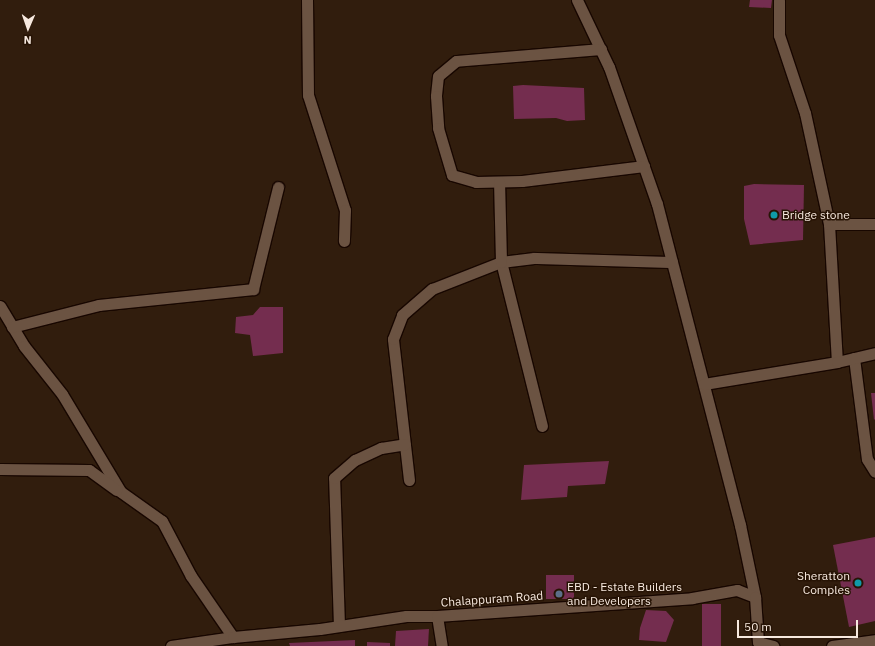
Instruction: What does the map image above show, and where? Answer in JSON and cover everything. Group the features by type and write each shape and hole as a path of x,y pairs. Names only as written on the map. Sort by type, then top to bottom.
{"street":[{"path":"307,0 308,95 345,210 344,241"},
{"path":"577,0 609,66 657,204 740,525 755,597 756,644 773,646"},
{"path":"779,0 779,35 805,113 829,224 837,362"},
{"path":"601,49 456,61 438,76 436,96 438,128 452,174 476,182 499,182 522,181 644,166"},
{"path":"499,182 501,262 542,426"},
{"path":"12,327 99,305 253,289 278,188"},
{"path":"829,224 875,224"},
{"path":"409,480 393,338 402,315 432,289 501,262 534,258 672,262"},
{"path":"0,306 24,346 62,394 121,492"},
{"path":"704,384 837,362 875,353"},
{"path":"854,358 867,459 875,472"},
{"path":"339,626 334,478 355,460 380,448 405,444"},
{"path":"0,469 89,470 162,521 191,576 233,637"},
{"name":"Chalappuram Road","path":"171,646 233,637 339,626 406,616 437,616 692,598 737,590 755,597"},
{"path":"437,616 442,646"},
{"path":"832,646 875,640"}],"building":[{"path":"750,0 772,0 771,8 749,7"},
{"path":"523,85 584,88 585,120 567,121 556,118 514,119 513,86"},
{"name":"Bridge stone","path":"754,184 804,185 803,240 750,245 744,219 744,186"},
{"path":"260,307 283,307 283,353 253,356 250,335 235,333 236,317 253,315"},
{"path":"871,393 875,393 874,420"},
{"path":"609,461 605,484 568,486 567,497 521,500 524,465"},
{"name":"Sheratton Comples","path":"875,537 875,621 849,627 833,545"},
{"path":"546,575 574,575 574,599 546,599"},
{"path":"702,604 721,604 721,646 702,646"},
{"path":"646,610 666,611 674,620 666,642 639,640 640,628"},
{"path":"429,629 428,646 395,646 396,631"},
{"path":"355,640 355,646 290,646 289,643"},
{"path":"367,642 390,643 390,646 367,646"}],"place":[{"name":"Bridge stone","path":"774,215"},
{"name":"Sheratton Comples","path":"858,583"},
{"name":"EBD - Estate Builders and Developers","path":"559,594"}]}
